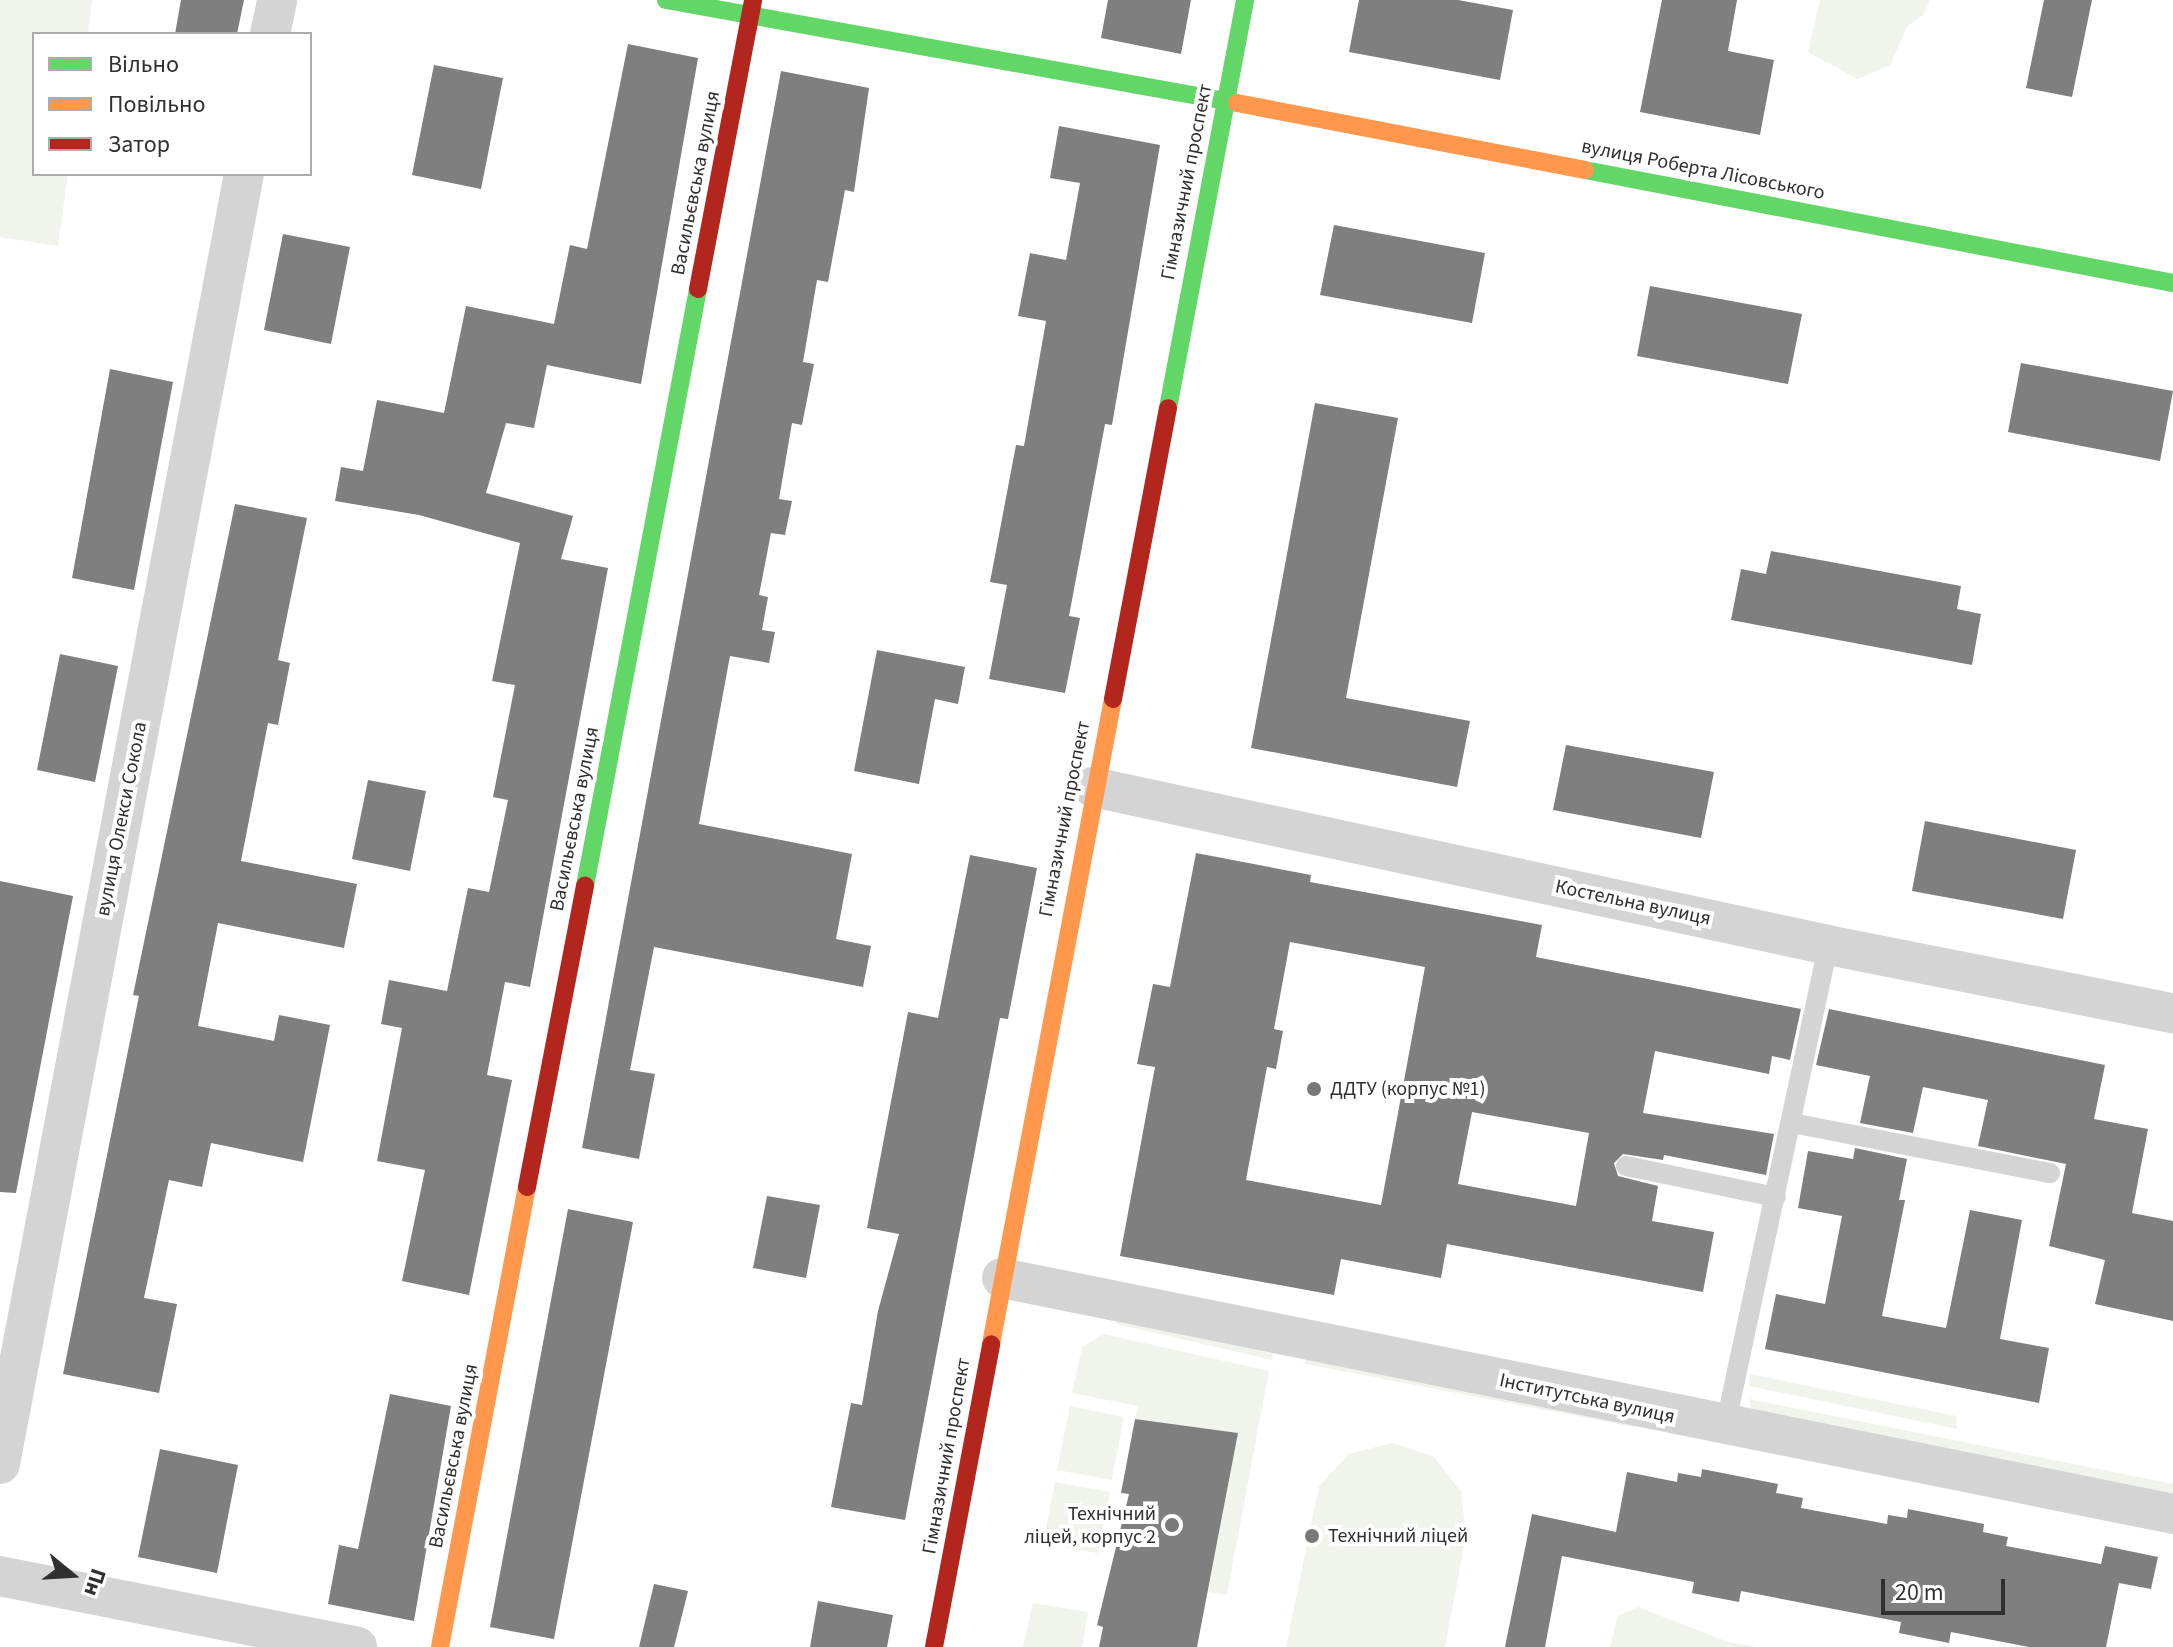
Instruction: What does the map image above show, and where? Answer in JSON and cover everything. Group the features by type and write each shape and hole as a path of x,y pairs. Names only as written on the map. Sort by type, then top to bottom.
{"street":[{"path":"270,32 277,0"},
{"name":"вулиця Роберта Лісовського","path":"666,0 751,8 2173,283"},
{"name":"Гімназичний проспект","path":"934,1647 1093,787 1245,0"},
{"name":"Васильєвська вулиця","path":"440,1647 751,8"},
{"name":"вулиця Олекси Сокола","path":"0,1464 244,176"},
{"name":"Костельна вулиця","path":"1093,787 1828,945 2173,1013"},
{"name":"Інститутська вулиця","path":"1002,1278 1725,1427 2173,1514"},
{"path":"0,1576 357,1647"}],"lane":[{"path":"1725,1427 1828,945"},
{"path":"1792,1123 2050,1173"},
{"path":"1626,1166 1776,1197"}],"shaded area":[{"path":"0,0 92,0 88,32 32,32 32,176 68,176 58,246 0,237"},
{"path":"1820,0 1930,0 1924,14 1907,27 1890,65 1858,79 1808,52"},
{"path":"1118,1314 1273,1350 1272,1360 1116,1324"},
{"path":"1104,1334 1269,1371 1227,1595 1208,1592 1238,1433 1135,1419 1138,1406 1072,1393 1082,1347"},
{"path":"1308,1351 1636,1414 1634,1427 1305,1364"},
{"path":"1750,1374 1956,1416 1957,1429 1749,1386"},
{"path":"1749,1399 2173,1484 2173,1496 1752,1414"},
{"path":"1070,1406 1124,1417 1112,1480 1057,1470"},
{"path":"1392,1443 1434,1457 1461,1492 1466,1536 1445,1647 1286,1647 1319,1486 1349,1454"},
{"path":"1055,1482 1110,1492 1098,1553 1043,1544"},
{"path":"1033,1603 1088,1612 1082,1647 1023,1647"},
{"path":"1638,1607 1728,1642 1757,1647 1610,1647 1618,1616"}],"building":[{"path":"181,0 244,0 237,32 175,32"},
{"path":"1108,0 1191,0 1181,54 1101,38"},
{"path":"1359,0 1458,0 1513,10 1500,80 1349,52"},
{"path":"1662,0 1737,0 1728,51 1774,60 1760,135 1640,112"},
{"path":"2044,0 2092,0 2072,97 2026,88"},
{"path":"628,44 698,58 641,384 547,365 534,428 506,423 486,493 573,516 561,559 608,568 530,987 505,982 487,1075 512,1080 469,1295 402,1281 425,1170 377,1161 402,1028 381,1024 389,980 447,991 468,888 489,892 508,800 493,797 515,685 492,681 520,543 419,515 335,501 341,467 363,471 377,400 444,413 466,306 554,324 570,245 587,249"},
{"path":"434,65 503,78 481,189 412,175"},
{"path":"781,71 869,88 854,192 845,190 828,282 817,280 803,362 814,364 802,425 792,423 779,499 792,501 785,535 771,533 759,595 768,597 762,630 775,632 769,663 730,656 699,824 852,854 836,939 871,946 863,987 654,947 630,1070 655,1074 639,1159 582,1148"},
{"path":"1059,126 1160,145 1112,425 1105,424 1069,616 1080,618 1065,693 989,679 1007,585 990,582 1016,445 1024,446 1046,321 1018,316 1030,253 1066,260 1080,183 1050,178"},
{"path":"1334,225 1485,253 1472,323 1320,295"},
{"path":"283,234 350,247 331,344 264,330"},
{"path":"1650,286 1802,314 1788,384 1637,356"},
{"path":"2021,363 2173,391 2160,461 2008,432"},
{"path":"110,369 173,382 134,590 72,578"},
{"path":"1315,403 1398,418 1346,698 1470,721 1457,787 1251,748"},
{"path":"235,504 307,518 278,660 290,663 278,725 268,723 241,861 357,884 344,948 218,923 198,1026 274,1041 279,1015 330,1025 303,1162 211,1143 202,1187 169,1180 144,1298 177,1304 159,1393 63,1374 139,996 133,995"},
{"path":"1771,551 1961,586 1957,609 1981,614 1972,665 1731,620 1741,569 1766,574"},
{"path":"877,650 965,667 958,704 935,699 919,784 854,771"},
{"path":"60,654 118,666 95,782 37,770"},
{"path":"1566,745 1714,772 1701,838 1553,810"},
{"path":"368,780 426,791 410,871 352,859"},
{"path":"1925,821 2076,850 2063,919 1912,891"},
{"path":"1196,853 1311,875 1310,882 1542,925 1536,957 1801,1009 1790,1060 1772,1056 1769,1074 1655,1051 1643,1113 1774,1134 1766,1175 1664,1155 1663,1160 1623,1154 1614,1163 1618,1176 1658,1186 1652,1221 1714,1232 1703,1292 1447,1244 1441,1278 1341,1259 1334,1295 1120,1256 1155,1067 1137,1064 1153,984 1170,987","holes":["1290,942 1425,967 1381,1205 1246,1180 1267,1067 1276,1069 1283,1031 1274,1029","1472,1112 1589,1133 1576,1206 1458,1184"]},
{"path":"970,855 1037,868 1008,1019 1000,1018 905,1520 831,1507 851,1403 862,1405 878,1311 899,1234 867,1228 908,1012 938,1018"},
{"path":"0,881 73,896 16,1193 0,1192"},
{"path":"1829,1009 2105,1065 2094,1119 2148,1129 2132,1213 2173,1221 2173,1321 2095,1304 2105,1260 2049,1246 2066,1164 1978,1146 1988,1100 1923,1087 1913,1133 1860,1123 1870,1076 1816,1065"},
{"path":"1855,1148 1907,1159 1899,1200 1905,1200 1882,1316 1946,1328 1970,1210 2022,1220 2000,1339 2049,1348 2039,1403 1765,1349 1776,1294 1825,1304 1842,1216 1798,1208 1808,1151 1853,1159"},
{"path":"767,1196 820,1205 806,1278 753,1268"},
{"path":"568,1209 633,1222 554,1639 490,1627"},
{"path":"390,1394 451,1406 414,1621 328,1604 339,1545 358,1549"},
{"name":"Технічний ліцей, корпус 2","path":"1135,1419 1238,1433 1197,1647 1099,1647 1103,1627 1097,1625 1129,1494 1121,1493"},
{"path":"160,1449 238,1465 217,1573 138,1557"},
{"path":"1702,1469 1778,1484 1776,1493 1803,1498 1801,1508 1887,1524 1888,1515 1907,1518 1908,1509 1984,1524 1983,1532 2008,1537 2006,1546 2101,1564 2105,1546 2158,1557 2151,1589 2119,1583 2106,1647 2029,1647 1951,1632 1949,1643 1899,1633 1901,1622 1741,1591 1739,1602 1692,1593 1694,1582 1562,1556 1545,1647 1505,1647 1532,1514 1616,1532 1627,1472 1677,1482 1678,1473 1701,1477"},
{"path":"654,1584 688,1591 674,1647 639,1647"},
{"path":"818,1601 893,1615 887,1647 810,1647"}],"traffic: fast":[{"path":"666,0 1237,103"},
{"path":"1168,408 1245,0"},
{"path":"1585,170 2173,283"},
{"path":"585,886 698,289"}],"traffic: slow":[{"path":"1237,103 1585,170"},
{"path":"991,1344 1113,699"},
{"path":"440,1647 527,1187"}],"traffic: jam":[{"path":"698,289 753,0"},
{"path":"1113,699 1168,408"},
{"path":"527,1187 585,886"},
{"path":"934,1647 991,1344"}],"place":[{"name":"ДДТУ (корпус №1)","path":"1314,1089"},
{"name":"Технічний ліцей, корпус 2","path":"1172,1525"},
{"name":"Технічний ліцей","path":"1312,1536"}]}
